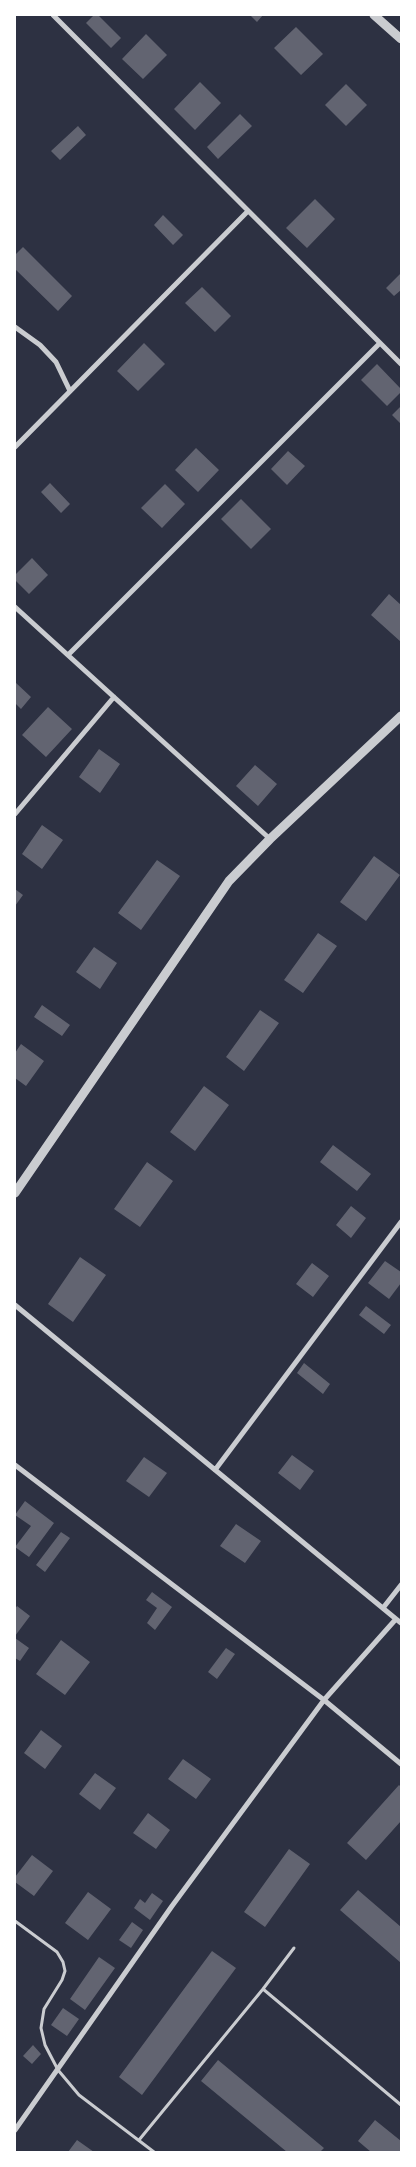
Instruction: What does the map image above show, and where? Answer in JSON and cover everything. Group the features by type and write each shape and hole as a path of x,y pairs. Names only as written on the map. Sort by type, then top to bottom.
{"street":[{"path":"52,15 401,364"},
{"path":"374,15 401,39"},
{"path":"15,446 248,211"},
{"path":"15,327 40,345 56,362 70,391"},
{"path":"68,655 380,343"},
{"path":"15,607 270,839"},
{"path":"15,814 114,697"},
{"path":"17,1187 229,882 270,839 401,716"},
{"path":"215,1470 401,1222"},
{"path":"15,1305 399,1621 324,1700 172,1906 15,2130"},
{"path":"15,1465 324,1700 401,1764"},
{"path":"383,1608 401,1585"}],"lane":[{"path":"15,1921 57,1952 63,1962 65,1971 62,1980 44,2009 41,2028 45,2045 58,2070 79,2095 154,2152"},
{"path":"139,2140 263,1989 294,1948"},
{"path":"263,1989 401,2105"}],"building":[{"path":"94,15 98,15 121,38 111,48 86,23"},
{"path":"250,15 263,15 257,22"},
{"path":"296,27 323,54 301,75 274,48"},
{"path":"146,34 167,55 143,79 122,59"},
{"path":"200,82 221,103 195,130 174,109"},
{"path":"346,84 367,105 346,126 325,105"},
{"path":"240,114 252,126 218,159 207,147"},
{"path":"78,126 86,135 60,160 51,151"},
{"path":"315,199 335,219 307,248 286,228"},
{"path":"163,215 183,235 173,245 154,225"},
{"path":"23,247 72,296 58,311 15,269 15,255"},
{"path":"401,273 401,290 394,296 386,288"},
{"path":"202,287 231,316 215,332 185,303"},
{"path":"144,343 165,364 138,391 117,371"},
{"path":"377,364 401,389 401,392 387,406 361,380"},
{"path":"401,406 401,424 392,415"},
{"path":"196,448 219,470 198,492 175,470"},
{"path":"288,451 305,466 287,485 271,469"},
{"path":"50,483 70,504 61,513 41,492"},
{"path":"165,484 185,504 162,528 141,508"},
{"path":"241,499 271,529 251,549 221,519"},
{"path":"32,558 48,575 29,594 15,580 15,575"},
{"path":"389,594 401,605 401,642 371,615"},
{"path":"15,682 31,697 21,709 15,703"},
{"path":"48,707 72,729 46,757 22,735"},
{"path":"99,749 120,764 100,793 79,777"},
{"path":"255,765 277,784 258,806 236,786"},
{"path":"42,825 63,840 42,869 22,854"},
{"path":"374,856 400,875 366,921 340,902"},
{"path":"157,860 180,876 141,930 118,913"},
{"path":"15,889 23,895 15,906"},
{"path":"318,933 337,946 303,993 284,980"},
{"path":"94,947 117,963 100,989 76,972"},
{"path":"42,1005 70,1025 62,1036 34,1017"},
{"path":"260,1010 279,1023 244,1071 226,1057"},
{"path":"21,1044 44,1061 26,1086 15,1078 15,1053"},
{"path":"204,1086 229,1105 195,1151 170,1132"},
{"path":"333,1145 371,1174 357,1191 320,1162"},
{"path":"147,1162 173,1181 140,1227 114,1209"},
{"path":"351,1206 366,1218 351,1238 336,1225"},
{"path":"80,1257 106,1275 73,1322 48,1304"},
{"path":"385,1261 401,1272 401,1283 389,1299 368,1283"},
{"path":"312,1263 329,1276 313,1297 296,1284"},
{"path":"366,1306 391,1325 384,1334 359,1315"},
{"path":"304,1363 330,1384 323,1394 297,1373"},
{"path":"292,1455 314,1471 300,1490 278,1473"},
{"path":"144,1457 167,1473 149,1497 126,1481"},
{"path":"25,1501 54,1523 29,1557 15,1547 31,1526 15,1515"},
{"path":"236,1524 261,1541 245,1563 220,1546"},
{"path":"61,1532 70,1538 45,1572 36,1565"},
{"path":"152,1592 172,1607 155,1630 147,1623 157,1608 146,1600"},
{"path":"17,1606 30,1616 15,1636 15,1609"},
{"path":"15,1638 29,1648 20,1661 15,1658"},
{"path":"61,1640 90,1662 65,1695 36,1674"},
{"path":"226,1648 235,1654 217,1679 208,1672"},
{"path":"41,1730 62,1746 45,1769 24,1753"},
{"path":"183,1759 211,1779 196,1799 168,1779"},
{"path":"95,1773 116,1788 100,1810 79,1794"},
{"path":"399,1785 401,1787 401,1821 366,1860 347,1843"},
{"path":"148,1813 170,1830 156,1849 133,1833"},
{"path":"289,1849 310,1864 265,1927 244,1912"},
{"path":"32,1855 53,1871 34,1896 15,1882 15,1877"},
{"path":"358,1890 401,1927 401,1963 340,1910"},
{"path":"88,1892 111,1909 88,1940 65,1923"},
{"path":"152,1893 163,1901 150,1920 134,1908 140,1899 145,1903"},
{"path":"132,1922 143,1930 131,1948 119,1940"},
{"path":"212,1951 236,1968 142,2095 119,2077"},
{"path":"99,1957 115,1968 85,2010 70,1999"},
{"path":"63,2008 79,2019 67,2036 51,2025"},
{"path":"33,2045 41,2054 32,2064 23,2056"},
{"path":"218,2060 324,2148 320,2152 287,2152 201,2081"},
{"path":"375,2120 401,2141 401,2152 371,2152 358,2141"},
{"path":"77,2140 94,2152 68,2152"}]}
